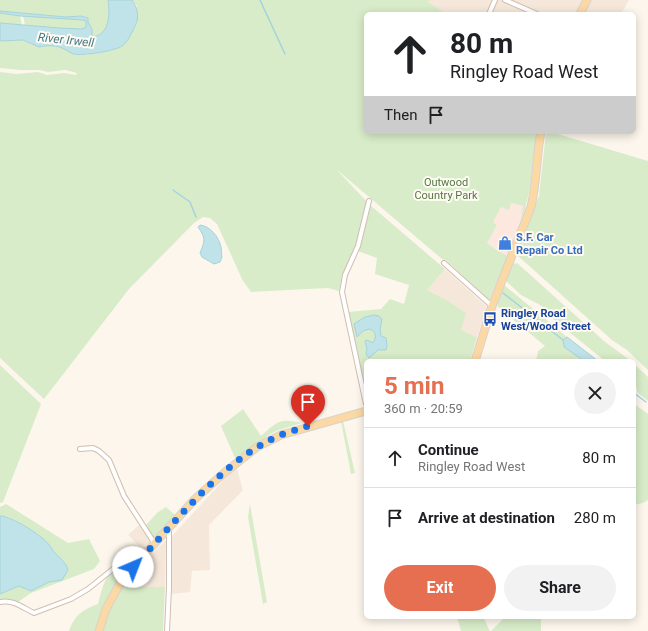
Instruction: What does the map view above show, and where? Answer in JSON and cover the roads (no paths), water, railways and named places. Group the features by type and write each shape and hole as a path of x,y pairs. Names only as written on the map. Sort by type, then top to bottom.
{"main road":[{"path":"581,12 587,0"},
{"path":"476,359 492,306 531,207 535,190 537,156 541,134"},
{"path":"99,631 106,609 116,591 133,567 207,488 224,473 257,447 269,440 294,430 364,412"}],"street":[{"path":"490,12 493,0"},
{"path":"505,0 532,12"},
{"path":"364,395 342,292 345,275 358,246 369,201"},
{"path":"444,263 492,306"},
{"path":"80,448 92,448 99,451 108,460 124,496 155,544"},
{"path":"167,631 169,588 168,529"},
{"path":"0,602 5,601 17,604 34,613 71,599 118,565 127,564 133,567"}],"water":[{"name":"River Irwell","path":"108,0 132,0 137,12 137,23 128,39 122,46 113,50 98,53 72,54 63,48 56,46 39,47 23,40 0,41 0,23 82,29 86,27 86,21 20,16 0,13 0,11 66,17 81,16 88,18 88,22 92,29 92,37 98,35 106,28 108,23"},
{"path":"200,225 211,230 218,239 222,257 220,262 214,264 202,257 200,253 204,240 198,227"},
{"path":"374,315 379,316 382,319 380,330 381,336 386,338 387,346 386,350 378,350 369,358 366,354 367,349 365,341 367,340 373,343 375,338 374,332 369,329 363,331 357,337 354,324 365,317"},
{"path":"567,337 595,359 581,359 564,347 563,340"},
{"path":"0,516 12,519 34,532 51,547 64,562 68,570 62,580 49,582 31,591 19,586 0,594"}],"waterway":[{"path":"260,0 285,54"},
{"path":"173,190 190,202 196,217"},
{"path":"503,293 563,340"},
{"path":"636,394 646,402"}],"place":[{"name":"S.F. Car Repair Co Ltd","path":"505,243"},
{"name":"Ringley Road West/Wood Street","path":"490,319"}],"park label":[{"name":"Outwood Country Park","path":"446,188"}]}
